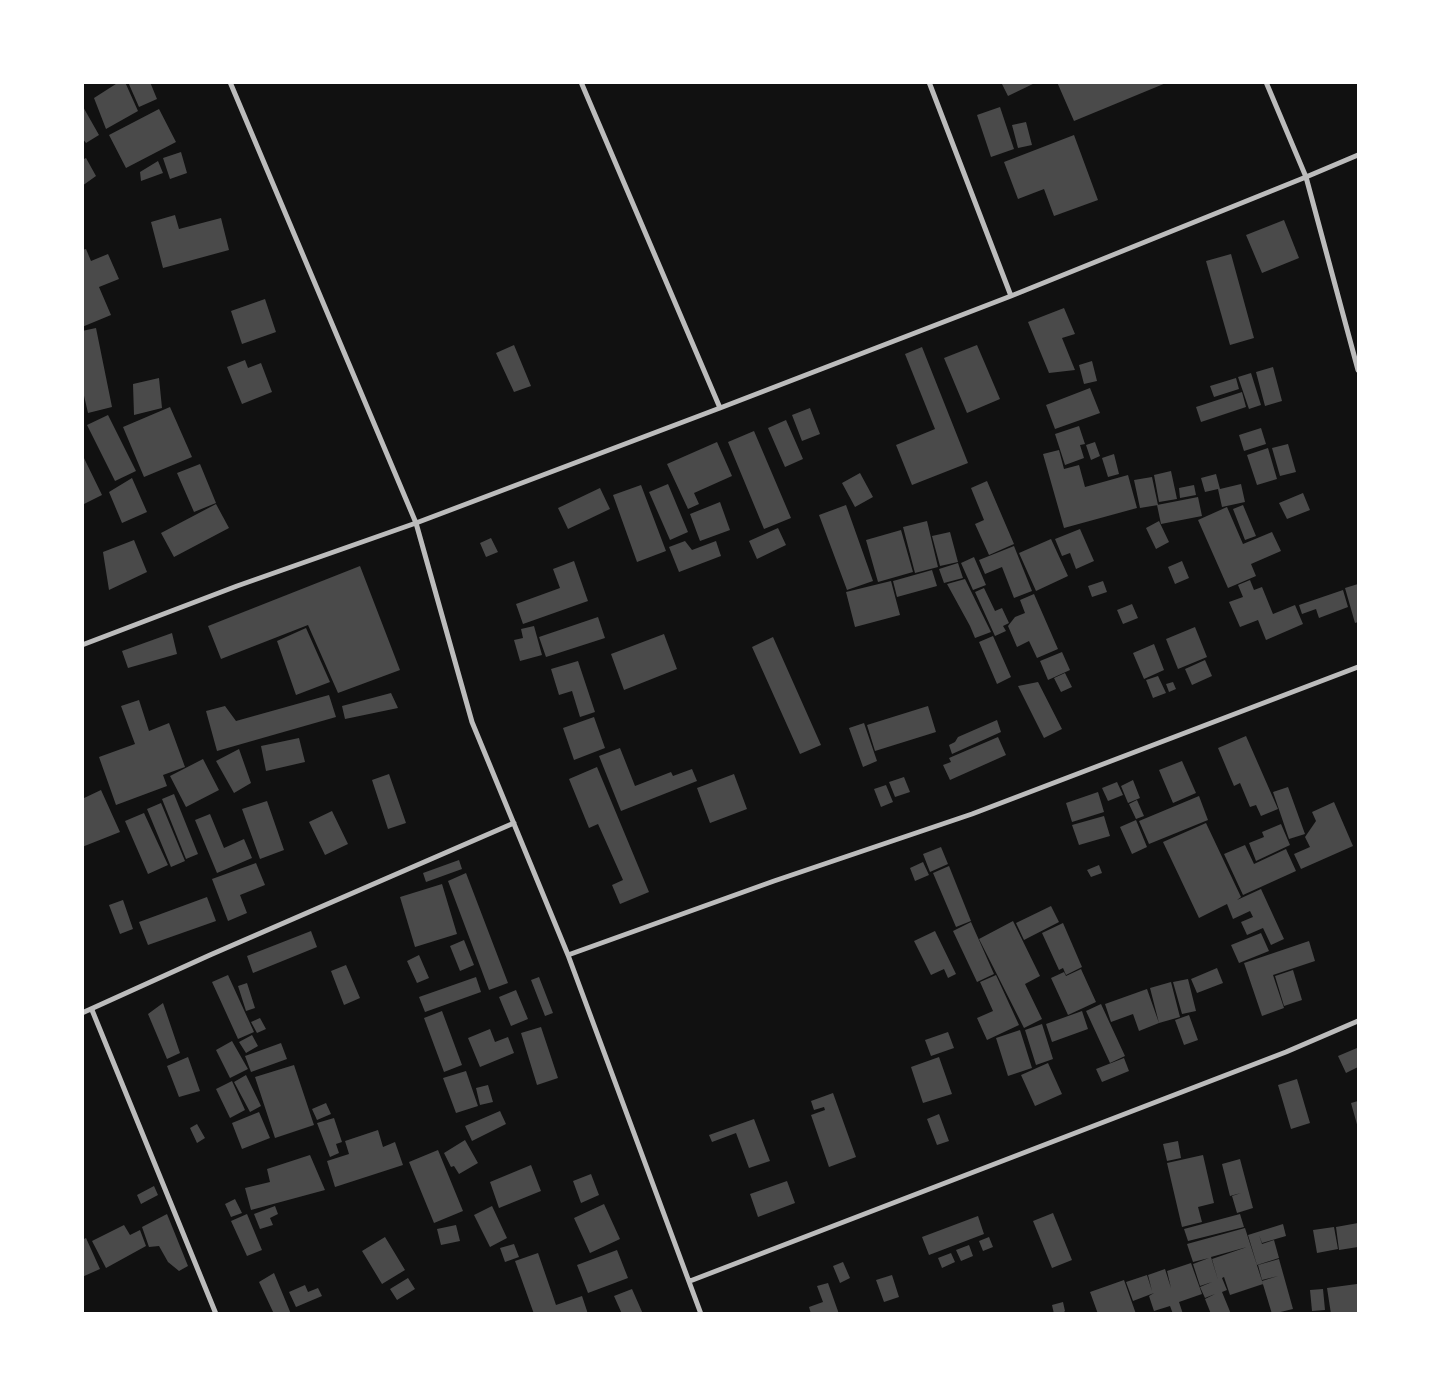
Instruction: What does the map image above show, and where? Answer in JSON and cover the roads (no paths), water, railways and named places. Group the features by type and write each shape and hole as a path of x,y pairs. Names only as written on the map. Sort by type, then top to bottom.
{"street":[{"path":"230,82 416,523 472,722 568,955 701,1314"},
{"path":"581,82 720,408"},
{"path":"929,82 1010,296"},
{"path":"1266,82 1306,177 1358,370"},
{"path":"82,646 237,586 416,523 720,408 1010,296 1306,177 1358,154"},
{"path":"568,955 774,881 972,814 1358,667"},
{"path":"82,1013 514,823"},
{"path":"92,1010 216,1314"},
{"path":"690,1281 1277,1055 1358,1021"}]}
